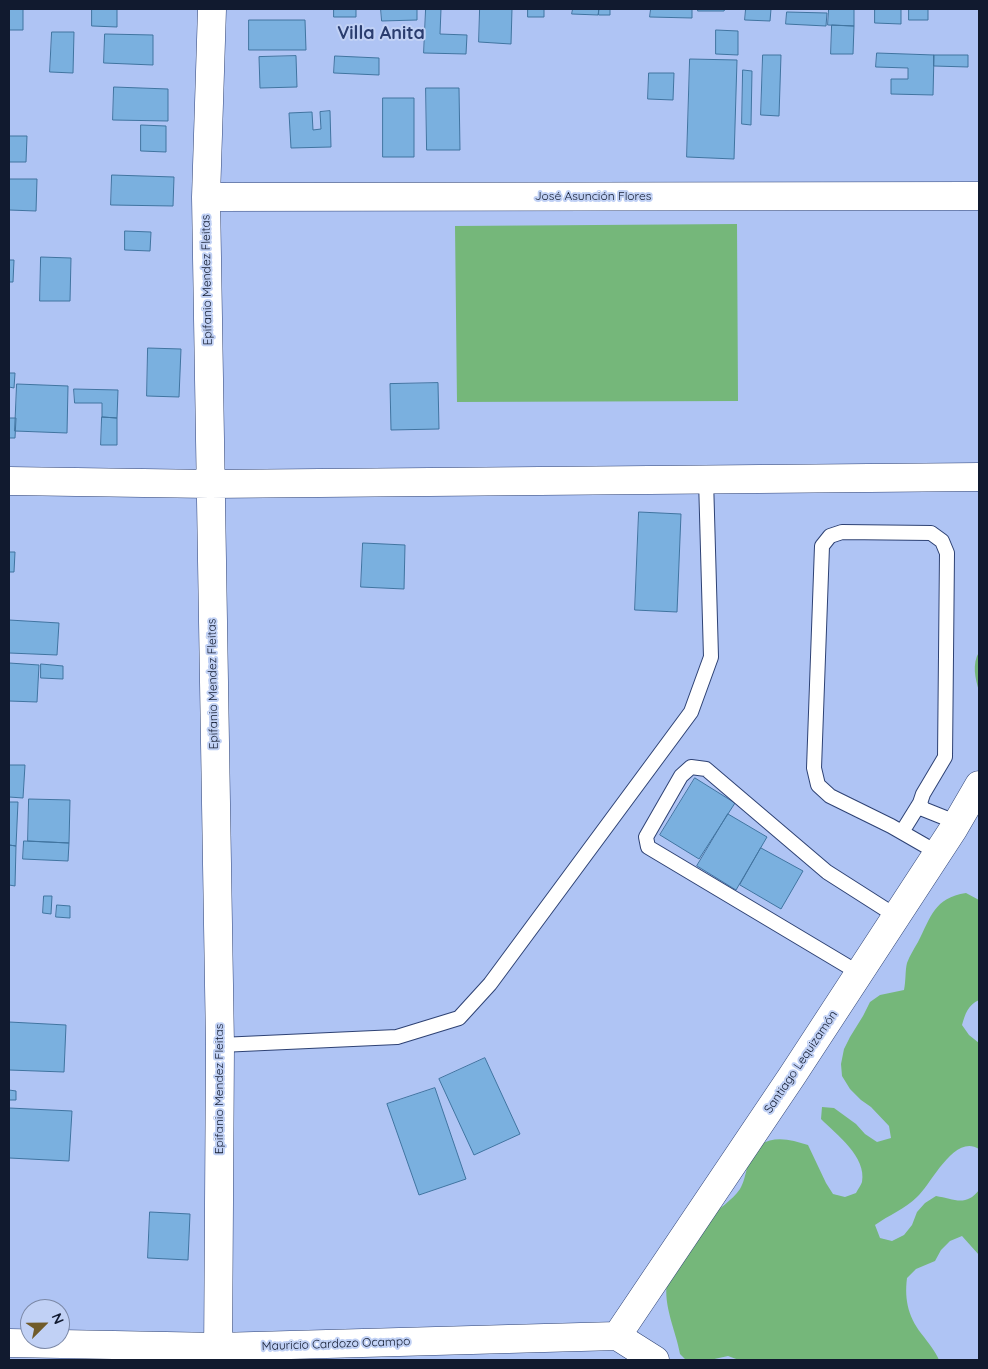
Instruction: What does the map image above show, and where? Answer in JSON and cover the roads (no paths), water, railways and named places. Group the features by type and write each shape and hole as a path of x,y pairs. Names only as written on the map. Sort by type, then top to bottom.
{"street":[{"name":"Epifanio Mendez Fleitas","path":"212,9 206,197 220,1045 218,1354"},
{"name":"José Asunción Flores","path":"206,197 979,196"},
{"path":"9,481 210,484 979,477"},
{"name":"Santiago Lequizamón","path":"617,1336 859,974 958,823 979,786"},
{"path":"617,1336 655,1360"},
{"name":"Mauricio Cardozo Ocampo","path":"9,1343 218,1354 617,1336"}],"lane":[{"path":"220,1045 397,1037 459,1018 490,984 690,712 711,657 706,479"},
{"path":"902,832 945,757 947,553 942,541 930,533 842,532 830,536 822,546 814,768 818,785 830,796 902,832 938,853"},
{"path":"859,974 648,847 646,837 681,776 691,767 706,769 827,872 896,916"},
{"path":"920,803 923,809 958,823"}],"district":[{"name":"Villa Anita","path":"381,34"}]}
